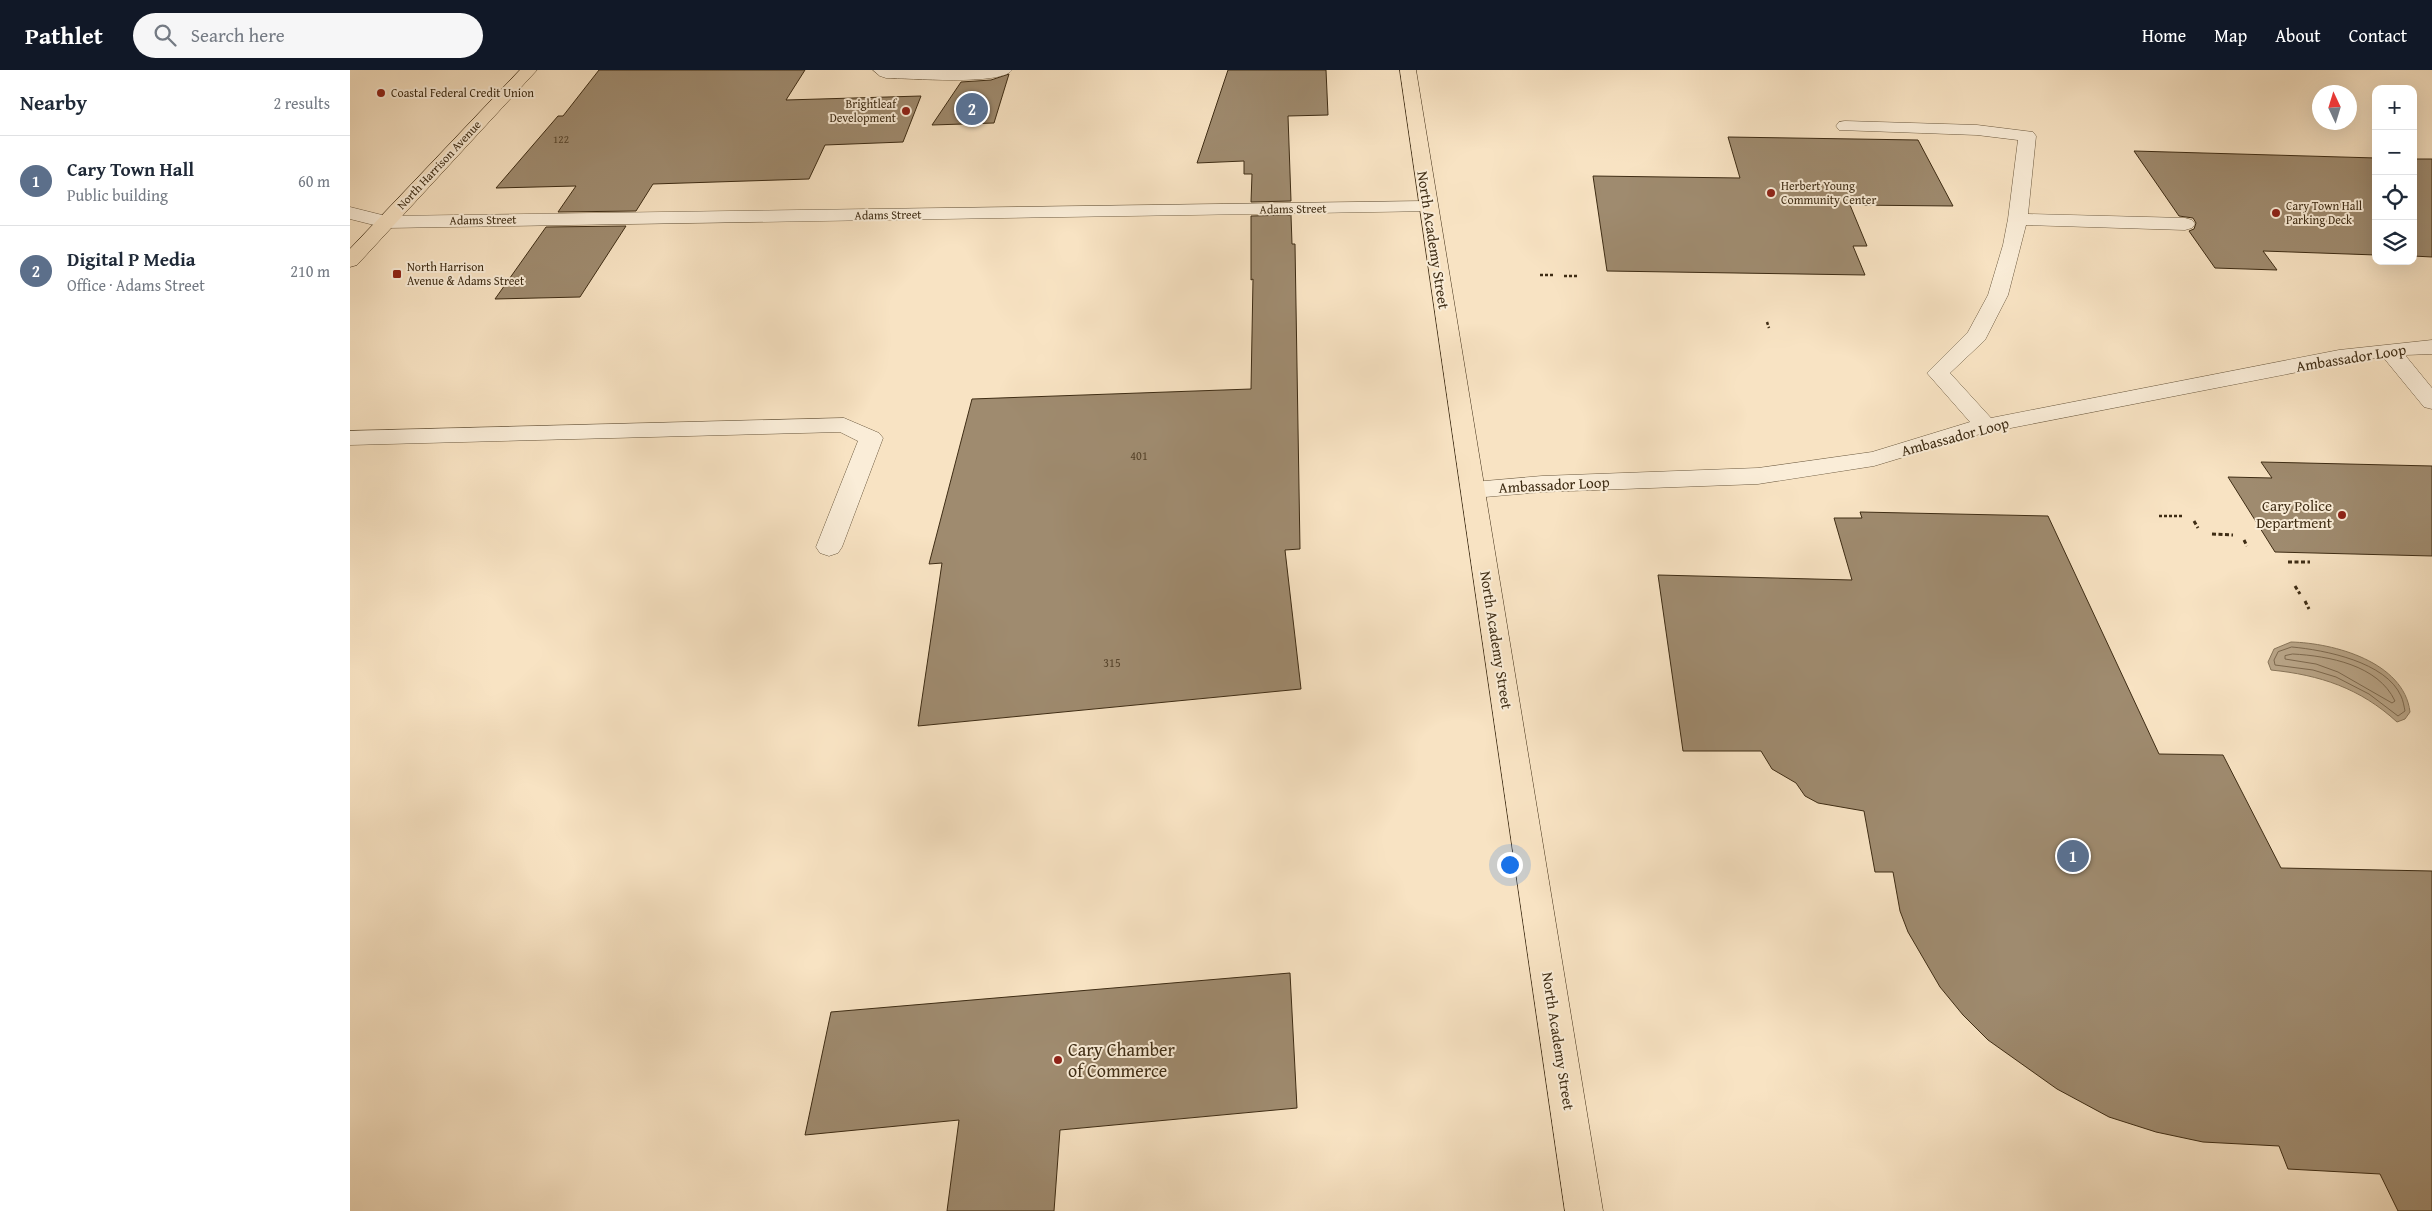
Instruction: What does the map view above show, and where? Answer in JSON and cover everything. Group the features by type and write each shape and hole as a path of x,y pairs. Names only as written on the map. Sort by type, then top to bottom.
{"main road":[{"name":"North Harrison Avenue","path":"350,261 529,70"},
{"name":"North Academy Street","path":"1408,70 1427,207 1473,490 1584,1211"}],"street":[{"path":"880,70 886,73 988,75 999,74 1004,70"},
{"path":"1846,126 1977,130 2027,136 2018,219 2013,245 1998,295 1977,335 1938,373 1986,426"},
{"name":"Adams Street","path":"350,213 386,222 1427,207"},
{"path":"2018,219 2185,224"},
{"name":"Ambassador Loop","path":"1473,490 1542,484 1758,476 1874,459 1986,426 2329,359 2389,350 2432,347"},
{"path":"2389,350 2432,402"},
{"path":"350,438 844,425 871,438 829,547"}],"path":[{"path":"1540,275 1554,275"},
{"path":"1564,276 1578,276"},
{"path":"1767,322 1768,328"},
{"path":"2159,516 2182,516"},
{"path":"2194,521 2198,528"},
{"path":"2212,534 2233,535"},
{"path":"2244,540 2248,546"},
{"path":"2288,562 2310,562"},
{"path":"2296,586 2300,594"},
{"path":"2305,601 2309,609"}],"water":[{"path":"2291,642 2327,646 2346,651 2381,668 2395,680 2405,695 2410,712 2405,719 2397,722 2369,700 2338,685 2306,675 2271,670 2268,662 2274,649"}],"building":[{"path":"599,70 805,70 786,100 921,96 903,142 825,145 809,179 653,184 636,211 558,212 576,186 496,188 558,116 563,116"},
{"path":"1228,70 1326,70 1328,115 1288,116 1291,201 1251,202 1252,174 1244,174 1244,161 1197,163"},
{"path":"1009,74 994,123 932,125 961,82 991,80"},
{"name":"Herbert Young Community Center","path":"1728,137 1918,140 1953,206 1850,205 1867,246 1853,246 1865,275 1607,271 1593,176 1740,178"},
{"name":"Cary Town Hall Parking Deck","path":"2134,151 2372,158 2372,255 2263,251 2277,270 2215,268 2189,231 2194,229 2196,223 2193,218 2179,216"},
{"path":"2417,159 2432,159 2432,257 2417,256"},
{"path":"1291,215 1292,244 1295,244 1300,549 1285,550 1301,689 918,726 942,563 929,564 972,399 1251,389 1253,279 1251,280 1251,216"},
{"path":"626,226 580,297 495,299 546,227"},
{"name":"Cary Police Department","path":"2261,462 2432,466 2432,556 2275,552 2228,477 2272,478"},
{"path":"1860,512 2048,516 2159,754 2223,755 2281,868 2432,871 2432,1211 2398,1211 2380,1174 2288,1169 2279,1146 2203,1142 2156,1132 2109,1117 2057,1089 1988,1040 1963,1015 1940,987 1908,932 1900,911 1893,872 1875,872 1864,811 1818,803 1805,796 1796,783 1772,769 1761,751 1683,751 1658,575 1852,580 1834,518 1862,518"},
{"name":"Cary Chamber of Commerce","path":"1290,973 1297,1108 1060,1130 1054,1211 947,1211 959,1120 805,1135 831,1012"}],"place":[{"name":"Coastal Federal Credit Union","path":"381,93"},
{"name":"Digital P Media","path":"972,109"},
{"name":"Brightleaf Development","path":"906,111"},
{"name":"Herbert Young Community Center","path":"1771,193"},
{"name":"Cary Town Hall Parking Deck","path":"2276,213"},
{"name":"North Harrison Avenue & Adams Street","path":"397,274"},
{"name":"Cary Police Department","path":"2342,515"},
{"name":"Cary Town Hall","path":"2073,856"},
{"name":"Cary Chamber of Commerce","path":"1058,1060"}]}
